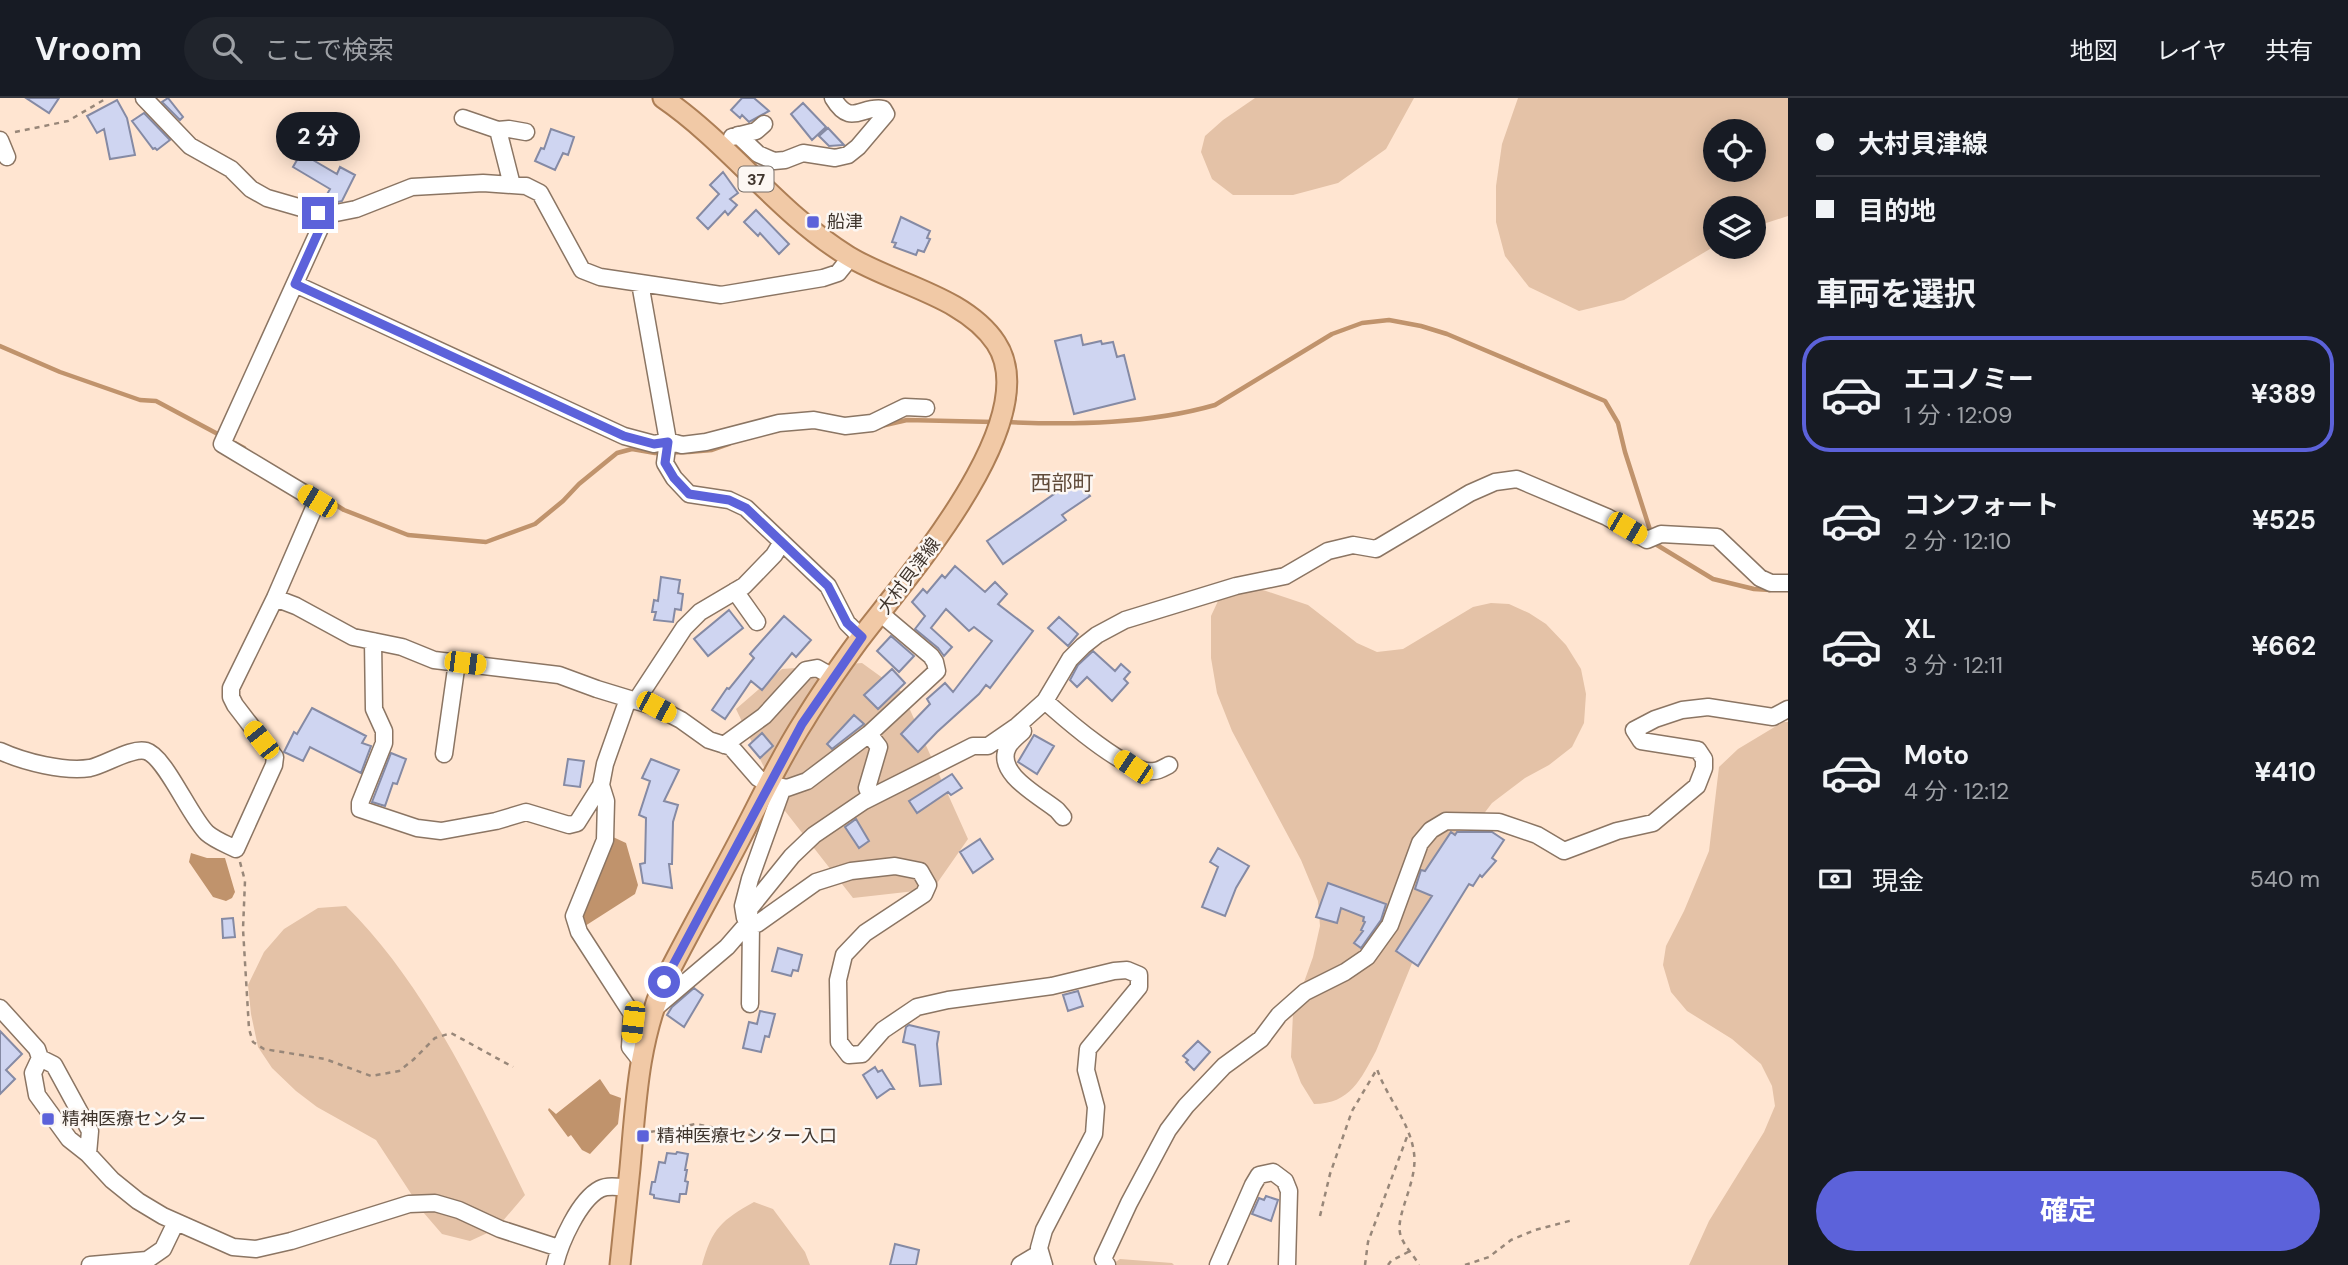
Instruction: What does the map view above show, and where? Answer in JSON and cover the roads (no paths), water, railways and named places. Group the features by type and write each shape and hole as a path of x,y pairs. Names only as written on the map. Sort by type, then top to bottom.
{"main road":[{"name":"大村貝津線","path":"620,1265 641,1061 652,1011 684,943 776,786 802,724 862,637 950,522 981,468 1007,394 1007,366 997,344 983,327 960,310 850,258 806,228 720,146 663,98"}],"street":[{"path":"144,98 190,146 231,169 251,189 267,198 326,215 356,209 412,187 483,183 526,186 540,193 582,270 600,277 721,295 823,278 838,273 850,258"},
{"path":"738,135 758,154 774,161 803,153 835,159 848,155 886,114 883,109 877,108 852,114 843,110 832,98"},
{"path":"463,118 498,130 526,132"},
{"path":"720,146 732,136 756,131 764,124"},
{"path":"498,130 512,185"},
{"path":"7,136 7,158"},
{"path":"0,751 53,767 90,768 134,752 146,751 157,758 208,834 236,849 274,765 275,757 235,705 231,688 275,598 317,501 222,444 326,215"},
{"path":"640,283 668,442 665,463 674,478 689,494 729,500 746,508 828,586 847,623 862,637"},
{"path":"295,284 624,436 654,444 706,442 791,422 814,421 845,426 872,423 905,407 926,408"},
{"path":"1063,817 1058,810 1010,773 1005,764 1008,745 1048,703 1070,659 1097,635 1125,620 1236,586 1285,576 1328,551 1353,545 1376,549 1470,493 1495,482 1517,479 1608,517 1647,540 1661,534 1717,537 1760,578 1771,583 1788,583"},
{"path":"373,641 374,709 384,731 384,743 360,809 417,828 441,831 496,821 526,812 569,825 578,822 601,785 605,764 632,700 684,628 701,612 759,572 782,542"},
{"path":"735,591 757,622"},
{"path":"275,598 296,606 353,637 402,647 434,660 559,675 656,707 681,720 709,740 731,747 758,778 787,788 807,781 869,734 937,671 931,656 880,613"},
{"path":"444,754 457,662"},
{"path":"724,745 764,716 806,670 817,668 833,677"},
{"path":"1048,703 1074,727 1133,767 1152,772 1169,765"},
{"path":"750,1004 750,908 792,856 814,835 871,797 973,746 988,746 1048,703"},
{"path":"1107,1265 1103,1258 1168,1130 1186,1106 1224,1066 1261,1039 1279,1015 1306,992 1367,957 1390,925 1420,843 1431,830 1446,821 1499,822 1538,835 1564,851 1617,831 1653,823 1697,786 1704,768 1704,759 1698,750 1641,741 1634,730 1682,710 1708,707 1773,717 1788,709"},
{"path":"869,734 879,747 867,788 871,797"},
{"path":"601,785 606,801 606,840 574,915 576,926 632,1014 630,1047 641,1061"},
{"path":"749,924 743,906 776,786"},
{"path":"652,1011 706,967 749,924 757,924 816,882 851,871 895,866 920,871 928,885 924,894 865,933 845,955 838,980 839,1042 849,1055 862,1054 883,1030 917,1007 947,1000 1052,986 1114,971 1127,970 1139,975 1139,987 1088,1049 1086,1070 1096,1107 1094,1133 1044,1230 1039,1248 1042,1259 1020,1265"},
{"path":"0,1008 37,1049 40,1058 33,1073 37,1095 69,1139 129,1194 176,1222 233,1247 256,1248 291,1241 409,1204 435,1203 500,1229 559,1248"},
{"path":"40,1058 54,1065 90,1131 88,1154"},
{"path":"1218,1265 1253,1185 1259,1175 1273,1172 1285,1181 1289,1191 1287,1265"},
{"path":"555,1265 559,1248 584,1204 600,1189 614,1186 628,1188"},
{"path":"90,1265 147,1260 163,1249 176,1222"}],"waterway":[{"path":"1006,422 1138,420 1215,405 1332,334 1362,323 1389,320 1447,334 1605,401 1618,423 1651,533"},
{"path":"0,346 60,372 140,400 156,401 244,448"},
{"path":"881,426 907,420 994,422"},
{"path":"320,495 344,510 408,535 486,542 535,524 617,453 632,449 655,453 689,452 712,450 729,444"},
{"path":"1655,541 1657,545 1713,579 1770,590"}],"place":[{"name":"船津","path":"813,222"},
{"name":"精神医療センター","path":"48,1119"},
{"name":"精神医療センター入口","path":"643,1136"}],"district":[{"name":"西部町","path":"1062,483"}]}
